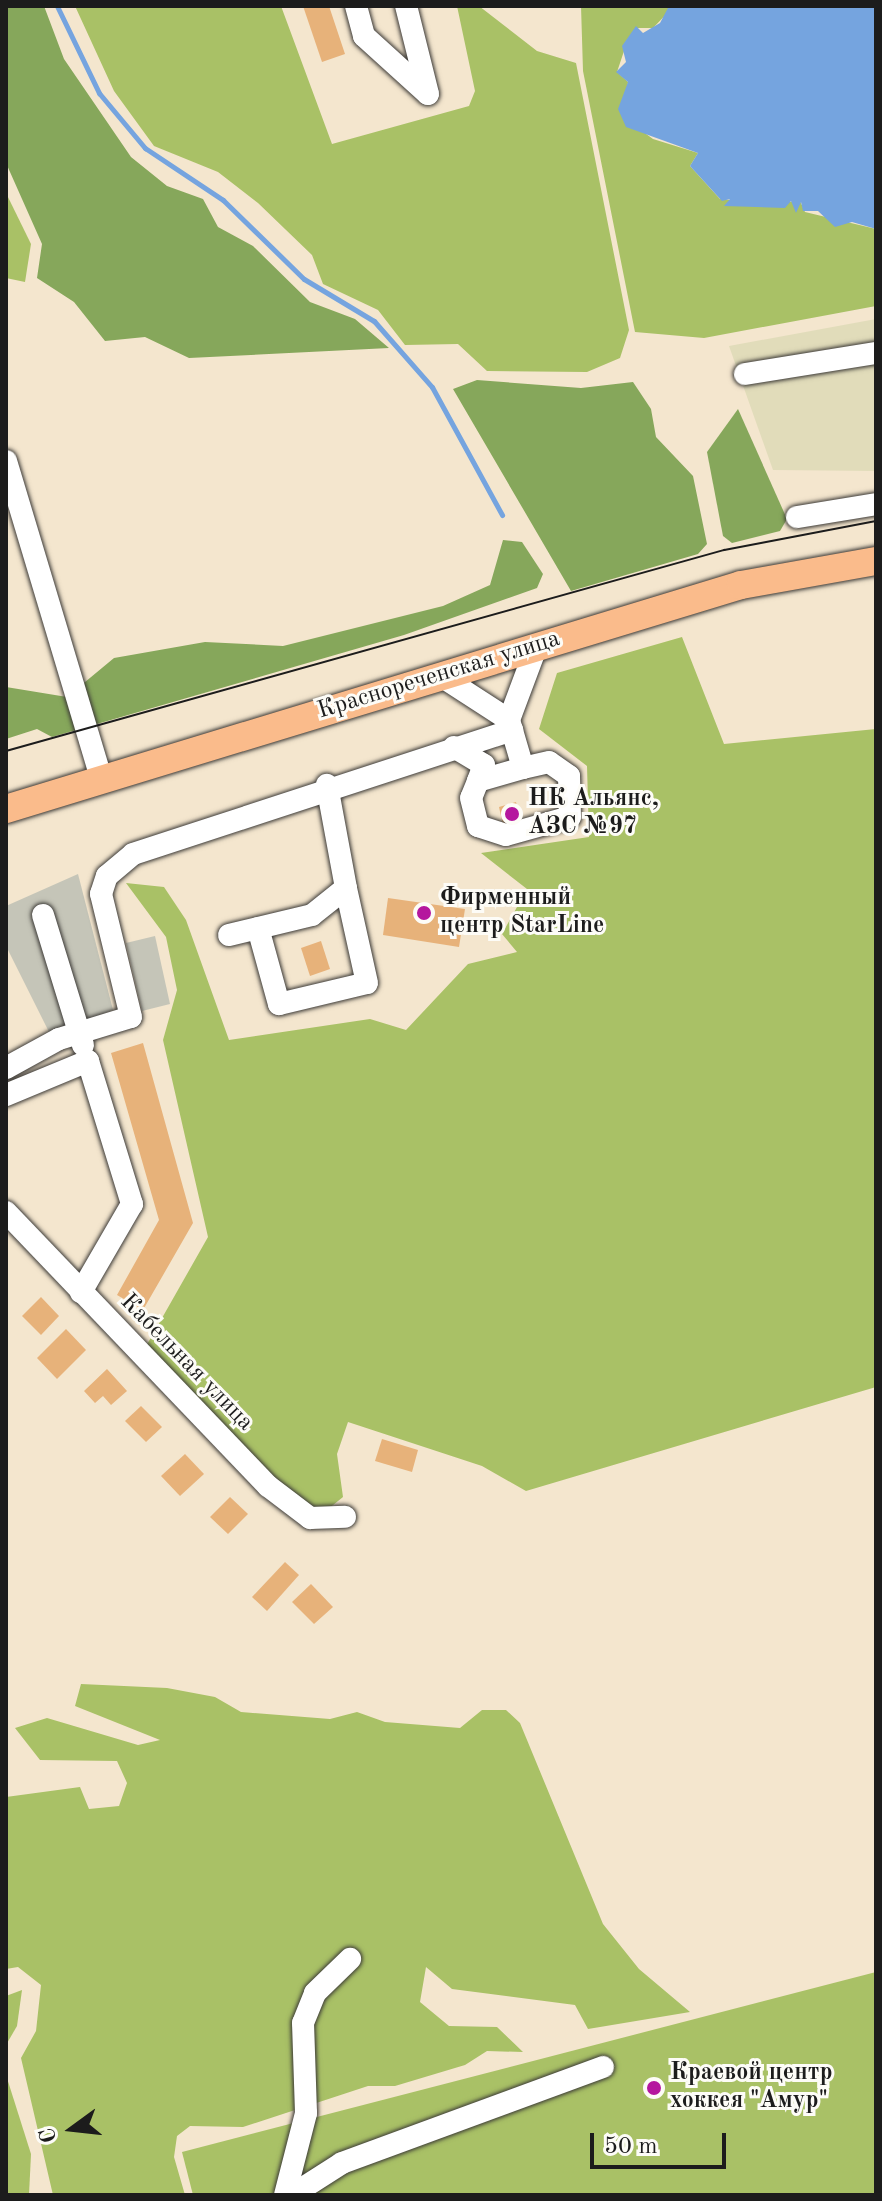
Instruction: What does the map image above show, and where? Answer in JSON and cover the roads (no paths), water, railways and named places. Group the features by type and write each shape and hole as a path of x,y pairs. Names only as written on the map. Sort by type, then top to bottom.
{"main road":[{"name":"Краснореченская улица","path":"6,809 741,585 876,561"}],"street":[{"path":"356,6 364,36 428,94 406,6"},
{"path":"745,374 876,353"},
{"path":"6,461 102,780"},
{"path":"797,517 876,504"},
{"path":"523,768 511,725 537,645"},
{"path":"441,676 511,725"},
{"path":"6,1068 78,1032 131,1017 101,894 107,876 133,854 327,785 454,747 511,725"},
{"path":"454,747 484,765 471,798 486,831 506,835 570,817 569,776 549,762 478,781"},
{"path":"258,928 279,1004 367,983 327,785"},
{"path":"229,935 312,915 346,888"},
{"path":"43,915 132,1204 81,1292"},
{"path":"6,1095 88,1061"},
{"name":"Кабельная улица","path":"6,1212 268,1486 310,1518 345,1517"},
{"path":"285,2195 306,2113 303,2023 315,1993 350,1959"},
{"path":"292,2195 342,2163 603,2067"}],"water":[{"path":"669,6 876,6 876,229 852,222 835,227 818,211 803,211 801,202 796,213 791,201 785,208 724,206 730,199 722,201 690,166 698,153 626,127 618,109 628,82 616,72 626,62 622,46 636,26 643,33 660,23"}],"waterway":[{"path":"57,6 99,93 145,148 223,200 304,279 374,321 432,387 502,515"}],"tram line":[{"path":"6,751 724,550 876,521"}],"place":[{"name":"НК Альянс, АЗС №97","path":"512,814"},
{"name":"Фирменный центр StarLine","path":"424,913"},
{"name":"Краевой центр хоккея \"Амур\"","path":"654,2088"}]}
